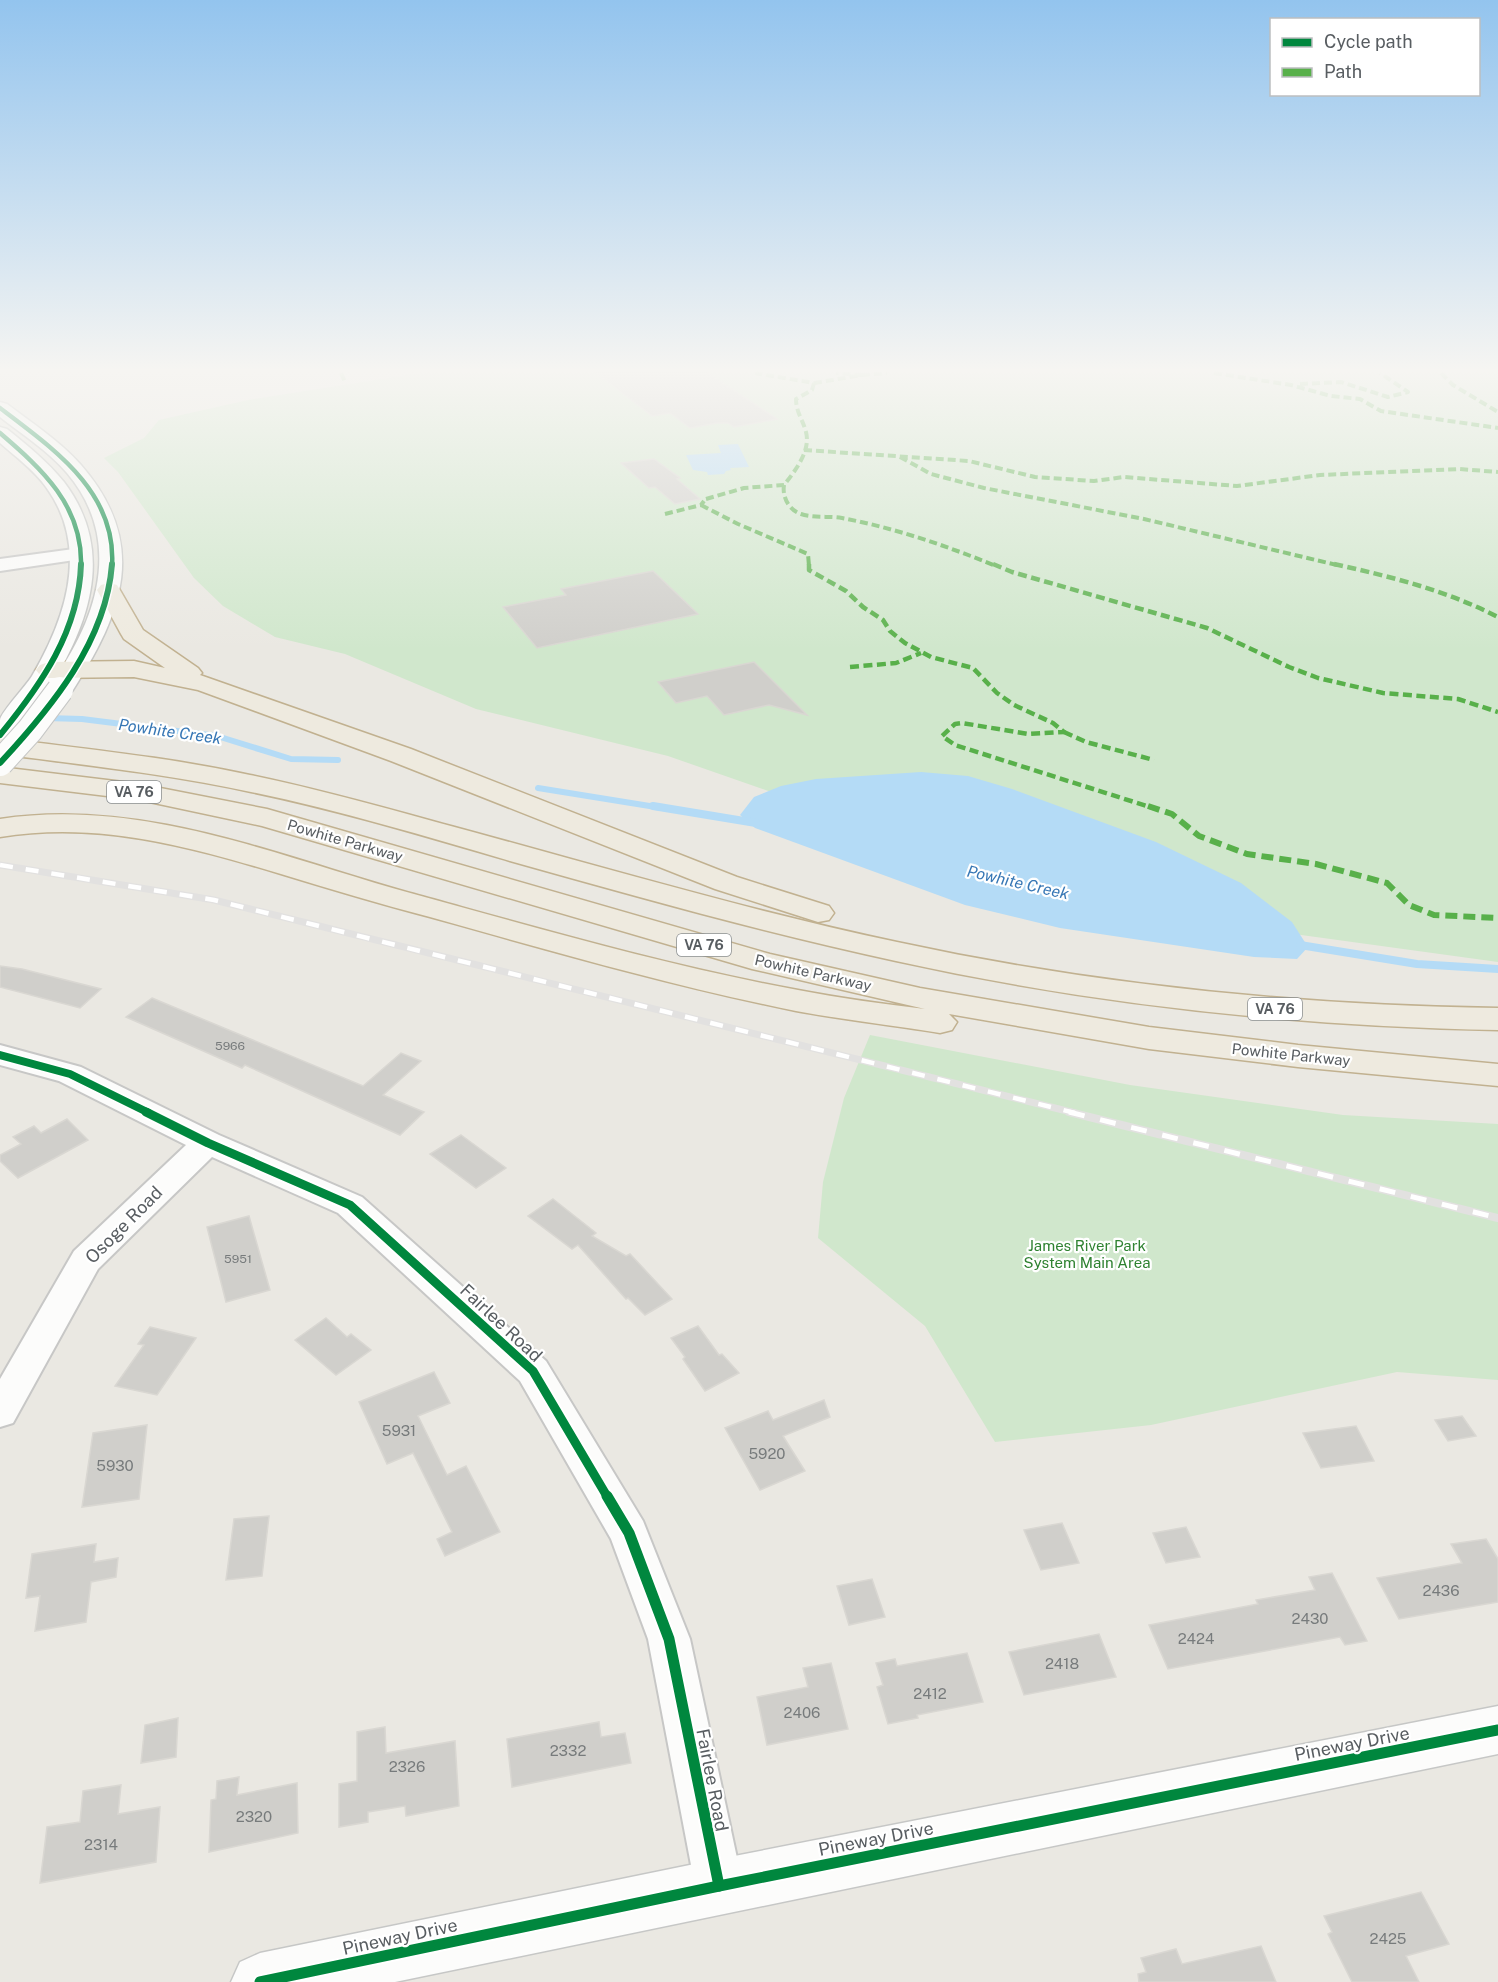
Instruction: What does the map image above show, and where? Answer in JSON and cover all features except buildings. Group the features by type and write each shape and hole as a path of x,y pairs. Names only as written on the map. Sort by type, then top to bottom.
{"highway":[{"path":"109,590 133,634 205,684"},
{"path":"55,680 134,669 205,684 400,754 726,883 803,909 1054,980"},
{"name":"VA 76","path":"0,746 159,767 313,798 712,907 818,934 938,960 1146,994 1274,1009 1421,1019 1498,1019"},
{"name":"Powhite Parkway","path":"0,775 140,792 267,818 763,962 920,998 1149,1038 1298,1056 1498,1075"},
{"path":"0,790 267,818"},
{"path":"0,828 24,823 60,822 117,826 185,839 637,963 842,1008 996,1029 1149,1038"}],"main road":[{"path":"0,735 55,680 63,642 76,606 82,577 80,540 75,520 58,488 38,465"},
{"path":"0,763 30,730 55,680 109,590 113,550 111,534 92,492 70,465"},
{"name":"Pineway Drive","path":"260,1982 718,1886 1498,1730"}],"street":[{"path":"0,565 81,554"},
{"name":"Fairlee Road","path":"0,1055 70,1074 208,1143 350,1205 533,1371 629,1533 669,1639 718,1886"},
{"name":"Osoge Road","path":"0,1412 86,1260 208,1143"}],"green space":[{"path":"111,465 1498,465 1498,962 1294,934 894,835 668,756 476,709 345,654 275,637 223,606 194,578"},
{"name":"James River Park System Main Area","path":"870,1035 1130,1085 1343,1115 1498,1124 1498,1380 1397,1372 1151,1425 995,1442 925,1326 818,1238 823,1182 844,1098"}],"water":[{"path":"691,465 749,467 730,468 731,470 724,474 708,475 707,472 693,470"},
{"path":"921,772 968,776 1012,789 1156,842 1241,883 1292,922 1308,947 1297,959 1254,957 1060,928 965,905 755,828 740,815 754,797 781,786 816,779"}],"waterway":[{"name":"Powhite Creek","path":"46,718 82,719 217,736 291,759 338,760"},
{"name":"Powhite Creek","path":"538,788 662,808"},
{"name":"Powhite Creek","path":"653,806 756,823"},
{"name":"Powhite Creek","path":"1300,945 1417,964 1498,969"}],"railway":[{"path":"0,865 214,900 1075,1113"},
{"path":"1069,1112 1498,1218"}],"marked path":[{"path":"706,499 744,488 784,485 798,465"},
{"path":"915,465 931,474 984,488 1144,519 1251,546 1406,580 1472,604 1498,617"},
{"path":"988,465 1035,477 1094,481 1124,477 1237,486 1320,475 1460,469 1498,472"},
{"path":"784,485 783,492 788,505 801,514 842,518 917,537 963,552 1012,572 1207,628 1289,667 1318,678 1383,693 1458,699 1498,712"},
{"path":"665,514 701,505 704,501"},
{"path":"701,505 738,524 808,554 809,570 846,591 863,607 883,620 890,631 905,643 931,657 973,668 997,693 1014,705 1053,723 1064,732 1028,734 962,723 955,724 942,736 955,745 1172,814 1199,836 1247,854 1316,864 1387,883 1409,905 1434,915 1498,918"},
{"path":"850,667 896,663 921,653"},
{"path":"1064,732 1086,742 1154,760"}],"cycle path":[{"path":"0,735 42,681 59,650 73,617 81,584 82,551 74,518 57,487 37,465"},
{"path":"0,763 59,693 92,638 104,609 111,579 113,550 110,531 94,495 70,465"},
{"path":"0,1055 70,1074 208,1143 350,1205 533,1371 629,1533 669,1639 719,1886"},
{"path":"260,1982 719,1886 1498,1730"}]}
